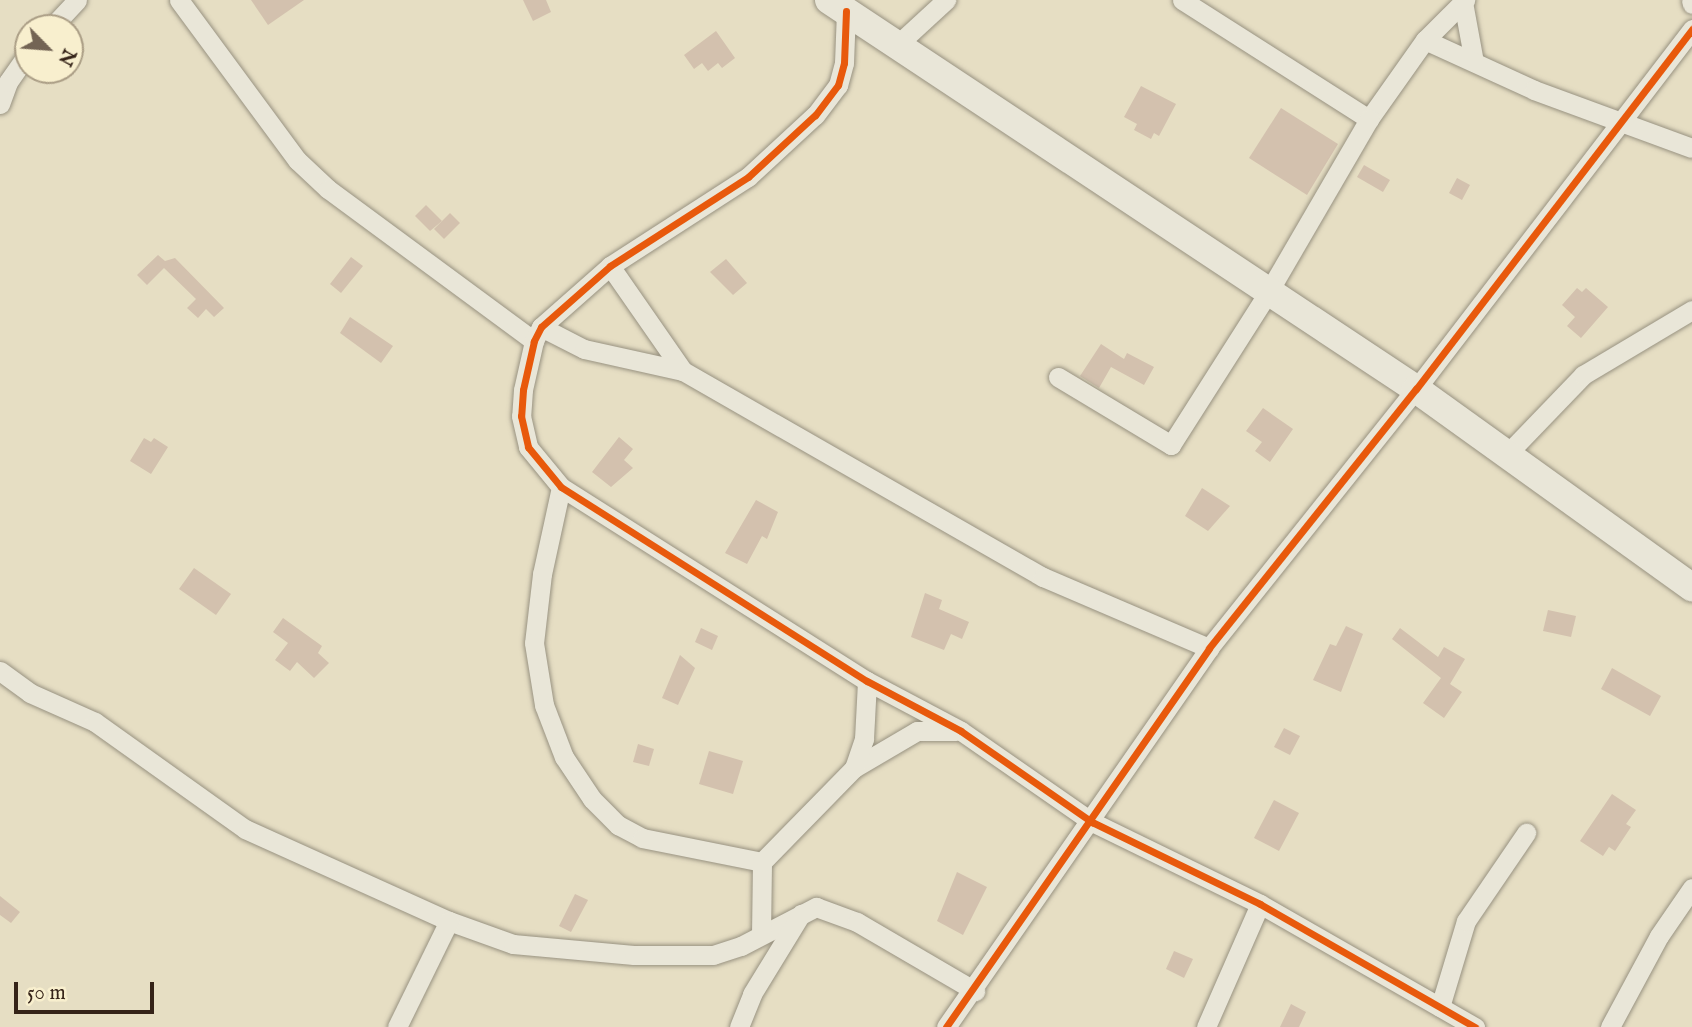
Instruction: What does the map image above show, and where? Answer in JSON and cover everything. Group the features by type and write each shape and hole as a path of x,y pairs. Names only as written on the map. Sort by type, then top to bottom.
{"street":[{"path":"64,14 77,0"},
{"path":"179,0 297,160 328,189 538,334 584,349 683,371 1043,577 1209,648"},
{"path":"897,45 946,0"},
{"path":"1182,0 1369,119"},
{"path":"1058,377 1171,445 1269,291 1369,119 1425,40 1464,1"},
{"path":"1464,1 1474,62"},
{"path":"838,6 1509,452 1692,587"},
{"path":"838,6 844,63 838,85 815,116 748,177 610,266 538,334 521,416 528,447 561,487 867,681 961,731 1092,822 1260,904 1475,1027"},
{"path":"946,1027 975,991 1209,648 1416,389 1622,124 1692,29"},
{"path":"1425,40 1622,124 1692,148"},
{"path":"0,104 14,73"},
{"path":"610,266 683,371"},
{"path":"1509,452 1583,375 1692,310"},
{"path":"561,487 542,574 534,643 544,705 564,757 592,799 618,825 642,838 762,862"},
{"path":"0,671 30,693 95,722 245,830 449,921 513,944 634,955 713,955 761,935 816,907 857,922 975,991"},
{"path":"854,768 864,739 867,681"},
{"path":"761,935 762,862 854,768 917,731 961,731"},
{"path":"1440,1006 1465,921 1526,833"},
{"path":"1610,1027 1659,936 1692,888"},
{"path":"1206,1027 1260,904"},
{"path":"739,1027 752,994 804,911"},
{"path":"397,1027 449,921"}],"building":[{"path":"251,0 304,0 268,25"},
{"path":"523,0 546,0 551,12 533,21"},
{"path":"716,31 735,58 722,68 718,63 708,71 702,63 694,69 684,55"},
{"path":"1141,86 1176,104 1159,136 1154,133 1151,139 1134,130 1137,124 1124,117"},
{"path":"1281,108 1338,144 1307,195 1249,158"},
{"path":"1364,165 1390,180 1383,192 1357,177"},
{"path":"1457,178 1470,185 1462,200 1449,193"},
{"path":"426,205 442,221 430,231 415,216"},
{"path":"450,213 460,223 444,239 434,229"},
{"path":"158,255 165,261 175,258 224,308 214,317 206,309 198,318 187,308 196,299 164,268 147,285 137,275"},
{"path":"351,257 363,266 341,293 330,284"},
{"path":"726,259 747,283 733,295 710,272"},
{"path":"1577,288 1582,292 1586,288 1608,307 1581,338 1567,326 1575,317 1562,305"},
{"path":"350,317 393,346 381,363 340,333"},
{"path":"1101,344 1124,359 1127,353 1154,367 1144,385 1111,367 1099,388 1080,376"},
{"path":"1263,408 1293,429 1270,462 1255,451 1262,442 1246,431"},
{"path":"619,437 633,449 624,460 633,468 611,487 592,472"},
{"path":"144,438 151,442 154,438 168,447 151,474 130,461"},
{"path":"1202,488 1230,506 1208,531 1185,516"},
{"path":"756,500 778,512 767,539 762,536 747,564 725,553"},
{"path":"194,568 231,594 216,615 179,589"},
{"path":"925,593 942,600 939,609 969,622 962,639 951,634 944,650 911,637"},
{"path":"1548,610 1576,616 1571,637 1543,631"},
{"path":"283,618 322,646 318,653 329,663 314,678 297,662 290,671 275,660 288,643 273,632"},
{"path":"1346,626 1363,634 1341,692 1313,680 1330,644 1336,646"},
{"path":"701,628 718,636 712,650 695,642"},
{"path":"1400,628 1438,657 1444,647 1465,659 1450,684 1462,692 1444,718 1423,703 1441,678 1392,639"},
{"path":"680,655 695,668 678,705 662,698"},
{"path":"1612,668 1661,696 1650,716 1601,689"},
{"path":"1284,728 1300,736 1290,755 1274,747"},
{"path":"638,744 654,749 649,766 633,762"},
{"path":"709,751 743,761 733,794 699,784"},
{"path":"1612,794 1636,810 1626,824 1631,827 1615,851 1609,847 1603,856 1580,841"},
{"path":"1274,800 1299,813 1279,851 1254,838"},
{"path":"957,872 987,887 963,935 937,921"},
{"path":"575,894 588,900 571,932 559,926"},
{"path":"0,896 20,912 11,923 0,915"},
{"path":"1174,951 1193,959 1184,978 1166,969"},
{"path":"1291,1004 1306,1012 1299,1027 1280,1027"}],"cycle path":[{"path":"846,11 844,63 838,85 815,115 748,177 610,266 541,327 534,341 523,390 521,416 528,447 561,487 867,681 961,731 1092,822 1260,904 1475,1027"},
{"path":"946,1027 1209,648 1416,389 1692,29"}]}
